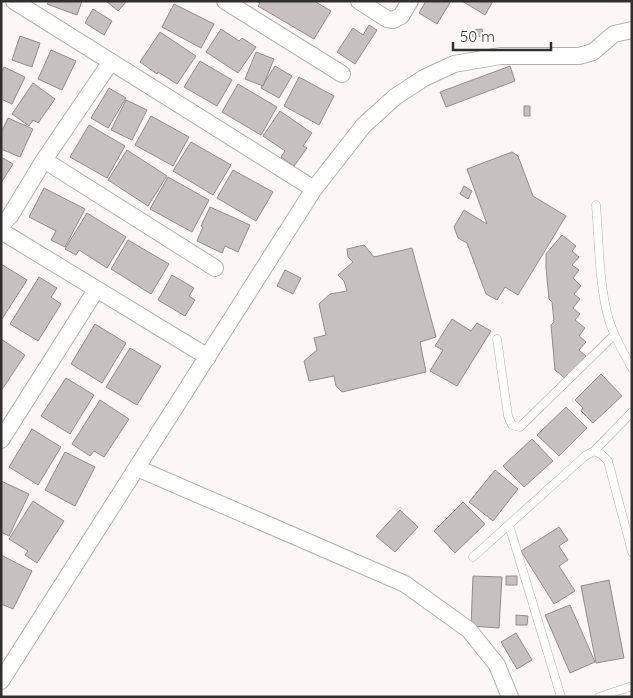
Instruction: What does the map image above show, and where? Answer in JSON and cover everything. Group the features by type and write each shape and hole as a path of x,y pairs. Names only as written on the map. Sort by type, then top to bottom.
{"street":[{"path":"1,8 5,1"},
{"path":"14,1 110,63 314,189"},
{"path":"225,1 342,74"},
{"path":"360,1 387,19 393,20 401,16 410,1"},
{"path":"1,681 314,189 364,125 395,97 424,78 454,64 500,56 579,56 593,52 614,34 632,30"},
{"path":"1,225 10,216 44,160 110,63"},
{"path":"44,160 216,268"},
{"path":"1,231 208,357"},
{"path":"1,440 96,290"},
{"path":"137,468 405,584 469,630 497,665 510,697"}],"lane":[{"path":"596,205 604,298 614,335 632,368"},
{"path":"497,339 508,416 512,425 520,427 614,335"},
{"path":"473,557 585,456 594,451 632,412"},
{"path":"594,451 601,454 608,461 632,552"},
{"path":"509,525 561,697"},
{"path":"598,697 632,686"}],"building":[{"path":"49,1 82,1 77,15 47,4"},
{"path":"106,1 127,1 118,11"},
{"path":"256,1 314,1 331,11 314,39 258,6 260,3"},
{"path":"426,1 451,1 437,24 419,13"},
{"path":"462,1 493,1 485,15"},
{"path":"174,4 214,24 201,48 162,27"},
{"path":"93,9 112,21 104,35 85,23"},
{"path":"369,25 377,30 355,64 337,52 353,28 363,35"},
{"path":"221,29 239,41 242,38 256,47 238,73 206,52"},
{"path":"482,29 483,36 473,37 471,30"},
{"path":"160,32 196,56 177,84 158,72 157,74 140,62"},
{"path":"20,36 40,43 32,67 12,60"},
{"path":"51,50 76,61 62,90 38,79"},
{"path":"256,52 274,59 263,86 245,79"},
{"path":"200,61 232,80 217,106 184,87"},
{"path":"275,66 292,76 279,98 261,88"},
{"path":"510,66 515,81 446,107 440,92"},
{"path":"4,67 25,77 12,104 1,99 1,72"},
{"path":"299,77 334,96 319,125 284,106"},
{"path":"33,83 55,99 38,123 33,120 29,126 12,114"},
{"path":"238,84 277,107 261,135 222,112"},
{"path":"109,88 126,98 108,128 91,118"},
{"path":"126,100 147,110 132,140 111,130"},
{"path":"524,106 530,106 530,116 524,116"},
{"path":"280,111 312,133 303,146 307,148 294,166 281,157 285,151 263,136"},
{"path":"151,116 189,137 173,166 135,145"},
{"path":"8,118 33,129 20,157 1,149 1,133"},
{"path":"89,125 125,146 107,178 70,157"},
{"path":"191,142 231,165 213,195 173,171"},
{"path":"127,150 167,176 148,206 108,180"},
{"path":"512,152 518,156 533,196 566,216 518,295 505,287 497,300 486,294 467,243 458,238 454,227 464,210 487,224 467,169"},
{"path":"1,157 13,164 1,183"},
{"path":"233,170 273,192 256,221 217,198"},
{"path":"168,177 209,200 192,232 150,209"},
{"path":"464,186 472,191 468,199 460,194"},
{"path":"44,188 85,209 65,247 51,240 56,231 29,217"},
{"path":"210,207 250,225 238,252 225,246 222,253 197,241 203,227 201,226"},
{"path":"87,213 126,237 107,268 79,250 76,255 65,249"},
{"path":"562,235 576,246 572,251 579,257 572,265 579,270 573,278 581,286 574,294 580,299 573,308 580,314 575,320 585,328 579,336 586,342 579,350 586,356 567,380 555,370 551,325 554,322 552,302 549,299 546,268 546,254"},
{"path":"128,240 169,264 151,294 111,269"},
{"path":"364,245 374,257 412,248 436,337 420,342 426,372 342,392 336,386 334,376 309,381 304,361 317,350 314,338 326,335 319,304 330,294 347,291 344,281 338,275 353,262 348,257 347,249"},
{"path":"1,264 27,280 2,319 1,318"},
{"path":"285,270 301,278 293,294 277,286"},
{"path":"172,275 194,288 189,296 195,300 185,316 158,300"},
{"path":"39,277 57,288 51,297 61,304 38,341 10,324"},
{"path":"452,319 471,331 477,323 491,331 457,386 430,371 443,350 435,346"},
{"path":"95,324 126,343 102,383 71,364"},
{"path":"1,339 25,355 1,391"},
{"path":"130,348 161,366 137,405 106,387"},
{"path":"601,374 622,396 593,423 581,411 583,408 575,400"},
{"path":"66,378 94,395 70,434 41,416"},
{"path":"100,400 129,419 104,457 94,451 90,456 72,444"},
{"path":"566,407 587,428 559,456 537,435"},
{"path":"32,429 61,447 38,485 9,467"},
{"path":"532,439 553,461 524,487 503,466"},
{"path":"65,452 95,467 75,506 45,490"},
{"path":"495,470 518,489 493,521 469,502"},
{"path":"1,481 29,494 9,536 1,532"},
{"path":"33,501 64,521 37,563 25,555 28,551 9,539"},
{"path":"463,502 485,524 455,553 434,531"},
{"path":"400,510 418,527 395,552 376,536"},
{"path":"559,527 568,540 559,546 568,560 559,566 575,591 554,604 521,551"},
{"path":"1,555 32,571 13,609 1,604"},
{"path":"473,576 502,577 499,628 471,626"},
{"path":"506,576 517,576 517,585 506,585"},
{"path":"609,580 624,658 596,663 581,586"},
{"path":"570,605 595,662 570,673 545,615"},
{"path":"516,615 528,616 527,625 516,625"},
{"path":"516,633 532,660 517,669 501,642"}]}
